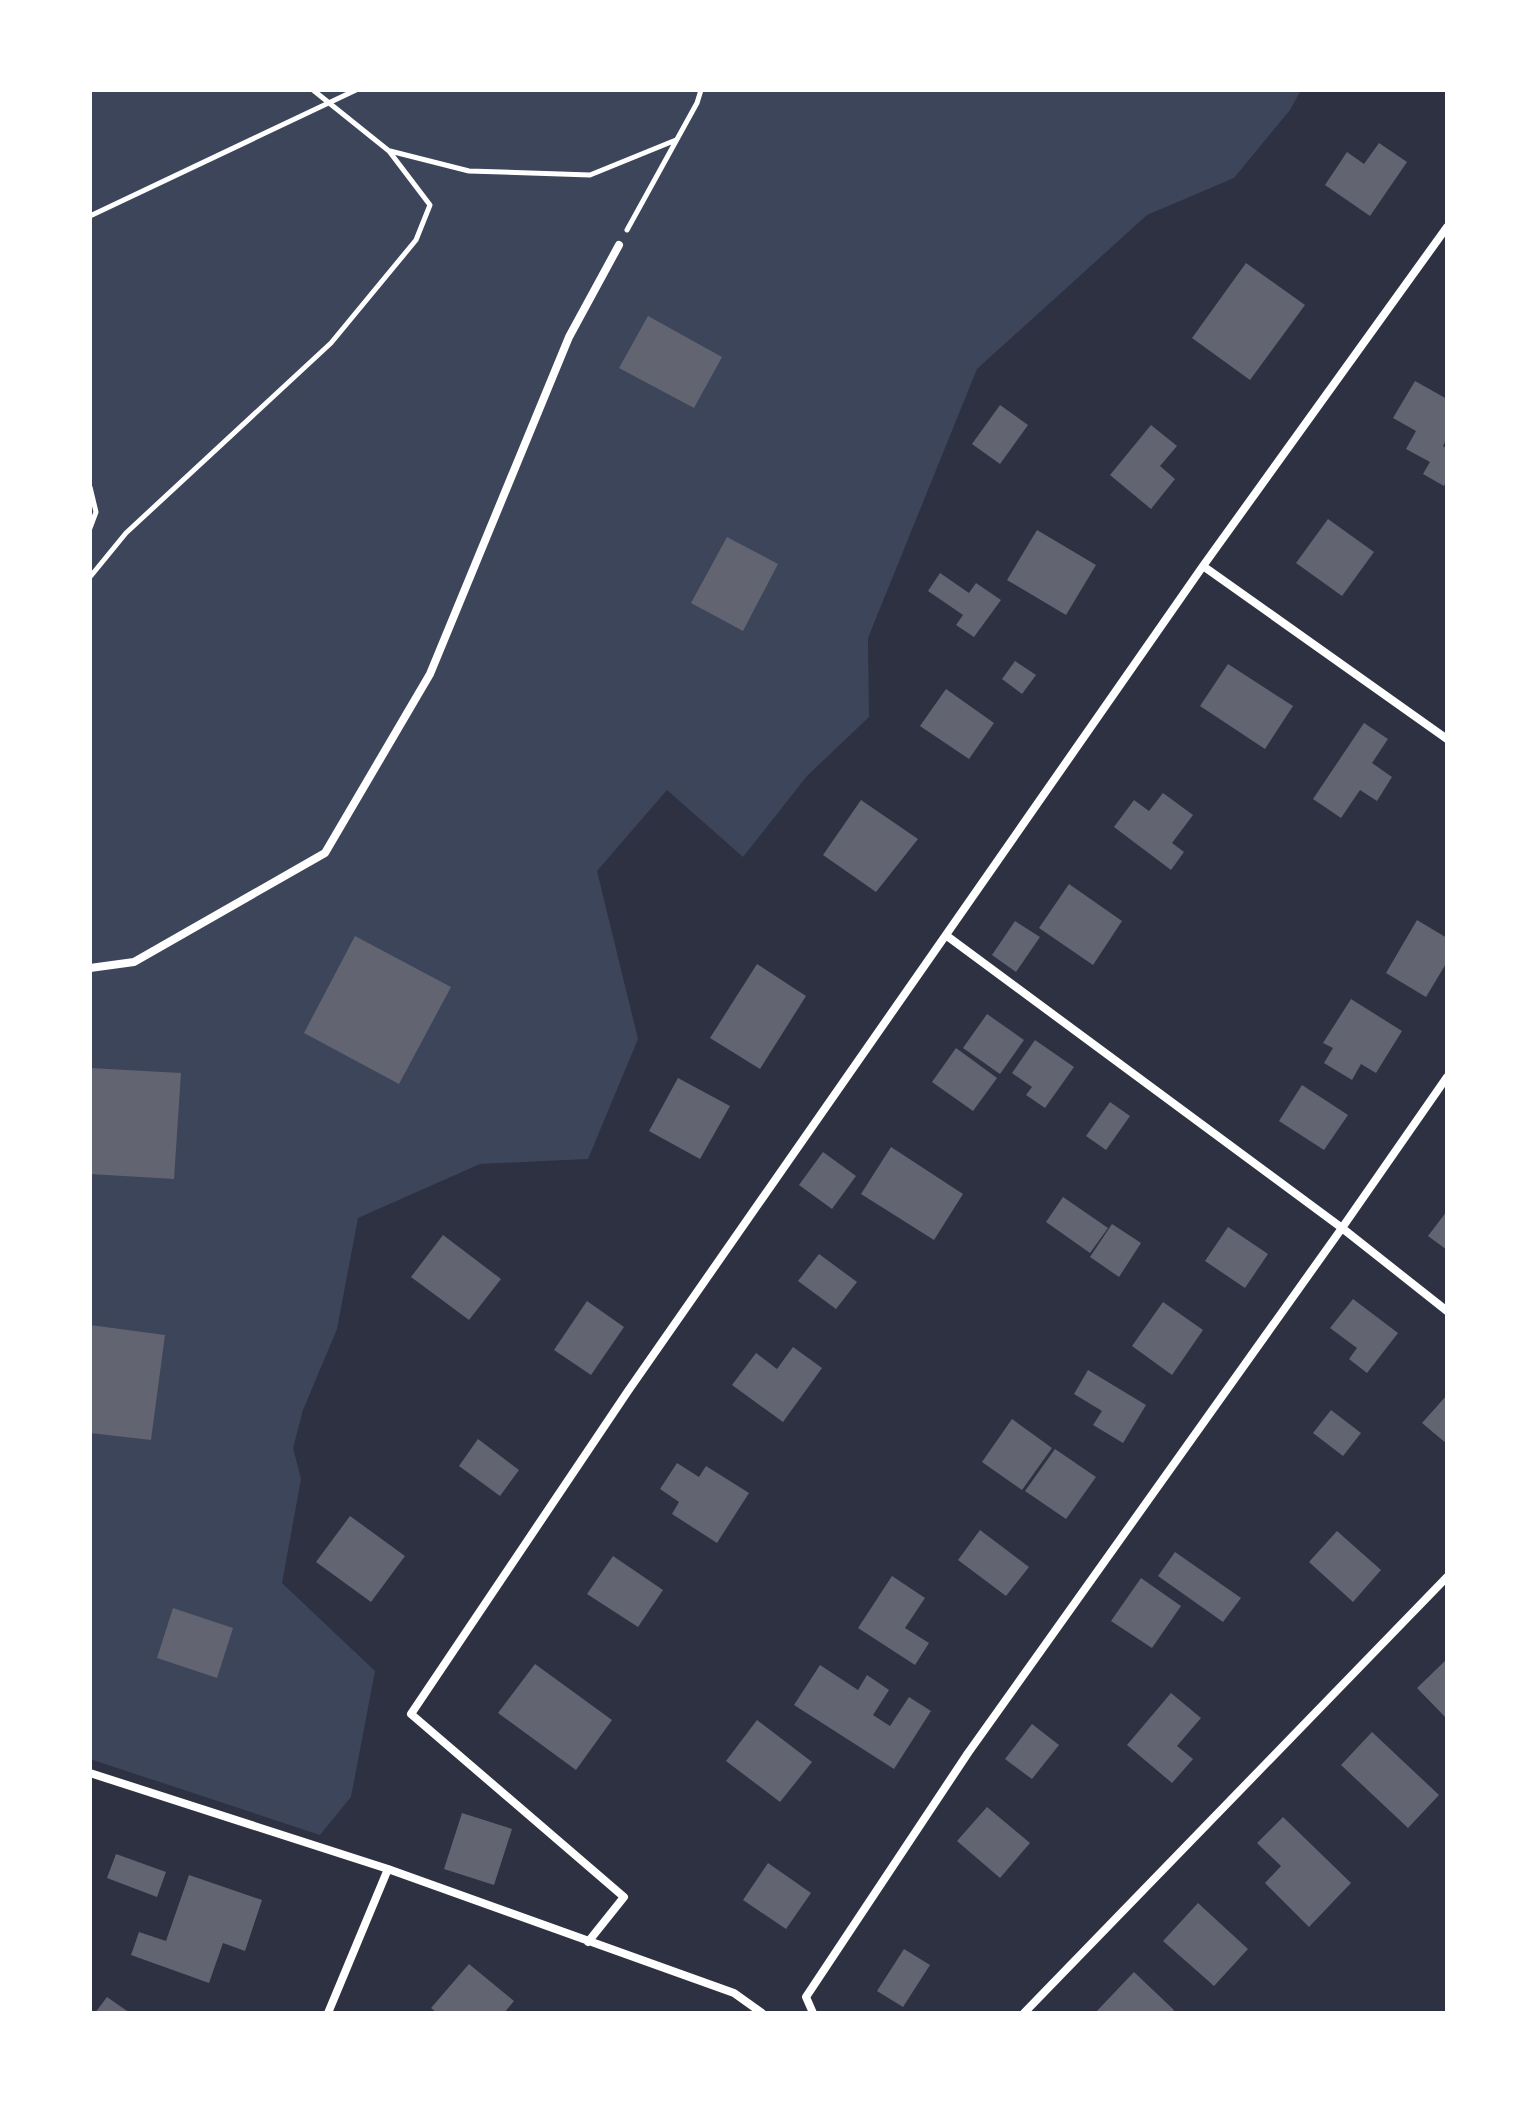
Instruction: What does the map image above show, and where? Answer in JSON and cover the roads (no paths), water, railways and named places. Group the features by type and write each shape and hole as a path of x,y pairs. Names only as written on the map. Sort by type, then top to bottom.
{"street":[{"path":"588,1942 624,1897 411,1714 628,1391 1203,566 1447,227"},
{"path":"90,968 134,962 325,853 430,674 569,337 619,245"},
{"path":"1203,566 1447,739"},
{"path":"947,936 1342,1228 1447,1311"},
{"path":"813,2013 806,1997 968,1753 1447,1077"},
{"path":"1024,2013 1447,1577"},
{"path":"90,1773 388,1869 734,1993 762,2013"},
{"path":"328,2013 388,1869"}]}
